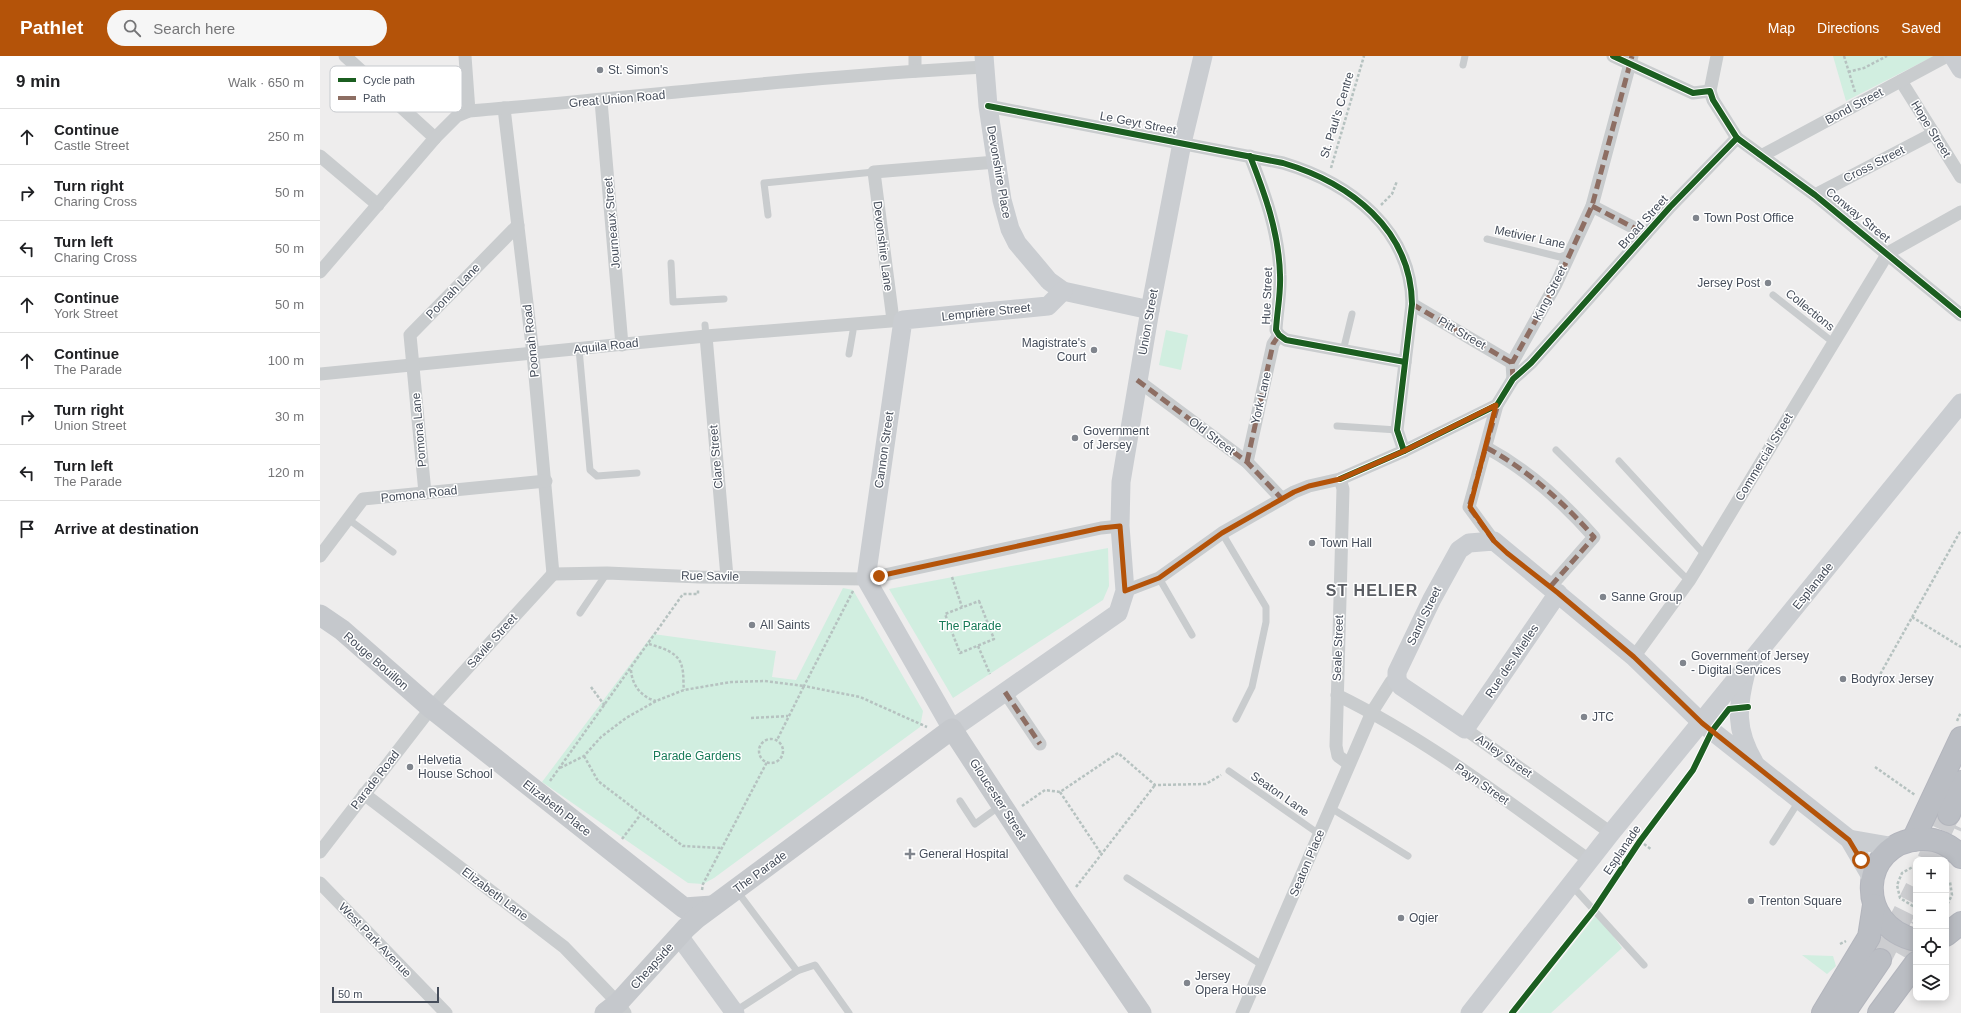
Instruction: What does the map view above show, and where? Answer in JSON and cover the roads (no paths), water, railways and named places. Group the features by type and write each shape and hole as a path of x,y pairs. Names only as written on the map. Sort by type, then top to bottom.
{"highway":[{"path":"1904,843 1961,738"},
{"path":"1949,814 1961,782"},
{"path":"1913,940 1904,938 1891,930 1881,919 1874,905 1872,893 1873,880 1877,867 1885,856 1904,843 1928,839 1942,843 1955,851 1961,857"},
{"path":"1823,1013 1869,936 1874,905"},
{"path":"1844,1013 1886,963 1862,1013"},
{"path":"1879,1013 1915,965"}],"main road":[{"name":"Union Street","path":"1125,591 1120,526 1121,482 1137,380 1182,143 1203,56"},
{"path":"1953,56 1961,69"},
{"name":"Devonshire Place","path":"984,61 988,106 996,162 1002,200 1010,229 1017,243 1048,281 1063,291"},
{"path":"1063,291 1150,310"},
{"name":"Lemprière Street","path":"898,320 1048,306 1063,291"},
{"name":"Cannon Street","path":"866,579 898,320"},
{"name":"Esplanade","path":"1470,1013 1611,833 1747,668 1961,403"},
{"path":"1494,541 1634,657 1702,723 1849,840 1873,880"},
{"name":"Sand Street","path":"1397,680 1397,672 1432,599 1459,550 1469,543 1494,541"},
{"name":"Gloucester Street","path":"866,579 952,729 1138,1012"},
{"name":"Rue des Mielles","path":"1465,729 1554,590"},
{"name":"The Parade","path":"692,919 736,890 952,729 1118,613 1125,591"},
{"name":"Rouge Bouillon","path":"320,615 342,630 431,708"},
{"path":"1747,668 1739,699 1739,721 1745,746 1758,768"},
{"name":"Anley Street","path":"1397,680 1401,686 1465,729"},
{"name":"Elizabeth Place","path":"431,708 612,850 692,919"},
{"path":"1849,840 1904,843"},
{"path":"692,919 734,1012"},
{"name":"Cheapside","path":"616,1010 692,919"}],"street":[{"path":"345,56 356,66"},
{"path":"465,56 469,111"},
{"path":"915,56 915,70"},
{"path":"1613,56 1631,60 1693,93 1710,91"},
{"path":"1717,56 1710,91 1713,100 1737,138"},
{"name":"Bond Street","path":"1761,156 1947,56"},
{"name":"King Street","path":"1512,363 1556,284 1592,206 1631,60"},
{"name":"Great Union Road","path":"320,272 435,138 457,116 469,111 601,101 915,70 984,61"},
{"name":"Hope Street","path":"1902,81 1961,177"},
{"name":"Journeaux Street","path":"601,101 622,344"},
{"name":"Le Geyt Street","path":"988,106 1283,163 1300,168 1327,180 1354,196 1384,225 1402,252 1412,292 1412,304 1397,430"},
{"name":"Poonah Road","path":"504,108 533,354 554,574"},
{"path":"406,112 435,138"},
{"name":"Cross Street","path":"1815,195 1934,133"},
{"name":"Conway Street","path":"1737,138 1815,195 1888,253 1961,315"},
{"name":"Broad Street","path":"1496,405 1513,379 1530,363 1646,234 1737,138"},
{"path":"320,156 378,205"},
{"name":"Hue Street","path":"1250,156 1264,192 1277,237 1280,276 1276,330 1283,338"},
{"path":"874,172 996,162"},
{"name":"Devonshire Lane","path":"874,172 898,320"},
{"path":"1592,206 1646,234"},
{"path":"1888,253 1961,212"},
{"name":"Poonah Lane","path":"413,366 410,335 518,225"},
{"name":"Commercial Street","path":"1634,657 1689,581 1888,253"},
{"name":"Pitt Street","path":"1412,304 1512,363"},
{"name":"Aquila Road","path":"320,374 579,349 706,331 852,324 898,320"},
{"name":"Clare Street","path":"706,331 727,577"},
{"path":"1283,338 1405,362"},
{"name":"York Lane","path":"1247,462 1273,344 1283,338"},
{"path":"1512,363 1513,379"},
{"name":"Pomona Lane","path":"413,366 425,493"},
{"name":"Old Street","path":"1137,380 1247,462 1282,499"},
{"path":"1494,541 1470,507 1487,448 1496,405"},
{"path":"1125,591 1159,578 1222,533 1282,499 1309,486 1340,479 1404,451 1496,405"},
{"path":"1397,430 1404,451"},
{"path":"1487,448 1517,466 1569,509 1594,537 1554,590"},
{"name":"Seale Street","path":"1340,479 1343,489 1336,746 1338,756 1350,764"},
{"name":"Pomona Road","path":"320,556 363,499 546,481"},
{"path":"866,579 1101,528 1120,526"},
{"name":"Rue Savile","path":"554,574 607,573 727,577 866,579"},
{"name":"Savile Street","path":"431,708 554,574"},
{"name":"Sand Street","path":"1372,712 1391,682 1397,680"},
{"path":"1005,692 1040,744"},
{"name":"Payn Street","path":"1337,694 1372,712 1470,774 1590,860"},
{"name":"Parade Road","path":"320,852 431,708"},
{"name":"Seaton Place","path":"1242,1013 1372,712"},
{"name":"Anley Street","path":"1465,729 1611,833"},
{"name":"Elizabeth Lane","path":"364,794 564,947 616,1010"},
{"name":"West Park Avenue","path":"320,883 446,1013"}],"lane":[{"path":"1463,65 1465,56"},
{"path":"768,215 764,183 874,172"},
{"name":"Metivier Lane","path":"1487,239 1560,257 1565,255 1569,257"},
{"path":"671,263 673,302 703,302 724,299"},
{"name":"Collections","path":"1773,294 1834,344"},
{"path":"1343,351 1352,314"},
{"path":"849,354 853,332 852,324"},
{"path":"579,349 590,470 598,476 637,473"},
{"path":"1337,426 1397,430"},
{"path":"1556,450 1689,581"},
{"path":"1619,461 1705,555"},
{"path":"348,519 393,552"},
{"path":"1222,533 1266,607 1266,622 1252,687 1236,719"},
{"path":"580,614 607,573"},
{"path":"1159,578 1192,635"},
{"name":"Seaton Lane","path":"1229,771 1319,834"},
{"path":"960,801 975,824 1005,810"},
{"path":"1773,842 1799,801"},
{"path":"1331,808 1408,856"},
{"path":"1127,878 1262,966"},
{"path":"1570,885 1644,965"},
{"path":"736,890 797,971"},
{"path":"734,1012 797,971 815,965 849,1013"}],"tunnel":[{"path":"1929,857 1949,814"},
{"path":"1948,857 1961,828"},
{"path":"1880,960 1914,893"},
{"path":"1899,954 1913,929"}],"place":[{"name":"St. Simon's","path":"600,70"},
{"name":"Town Post Office","path":"1696,218"},
{"name":"Jersey Post","path":"1768,283"},
{"name":"Magistrate's Court","path":"1094,350"},
{"name":"Government of Jersey","path":"1075,438"},
{"name":"Town Hall","path":"1312,543"},
{"name":"Sanne Group","path":"1603,597"},
{"name":"All Saints","path":"752,625"},
{"name":"Government of Jersey - Digital Services","path":"1683,663"},
{"name":"Bodyrox Jersey","path":"1843,679"},
{"name":"JTC","path":"1584,717"},
{"name":"Helvetia House School","path":"410,767"},
{"name":"General Hospital","path":"910,854"},
{"name":"Trenton Square","path":"1751,901"},
{"name":"Ogier","path":"1401,918"},
{"name":"Jersey Opera House","path":"1187,983"}],"district":[{"name":"ST HELIER","path":"1372,590"}],"park label":[{"name":"Parade Gardens","path":"697,756"}]}
